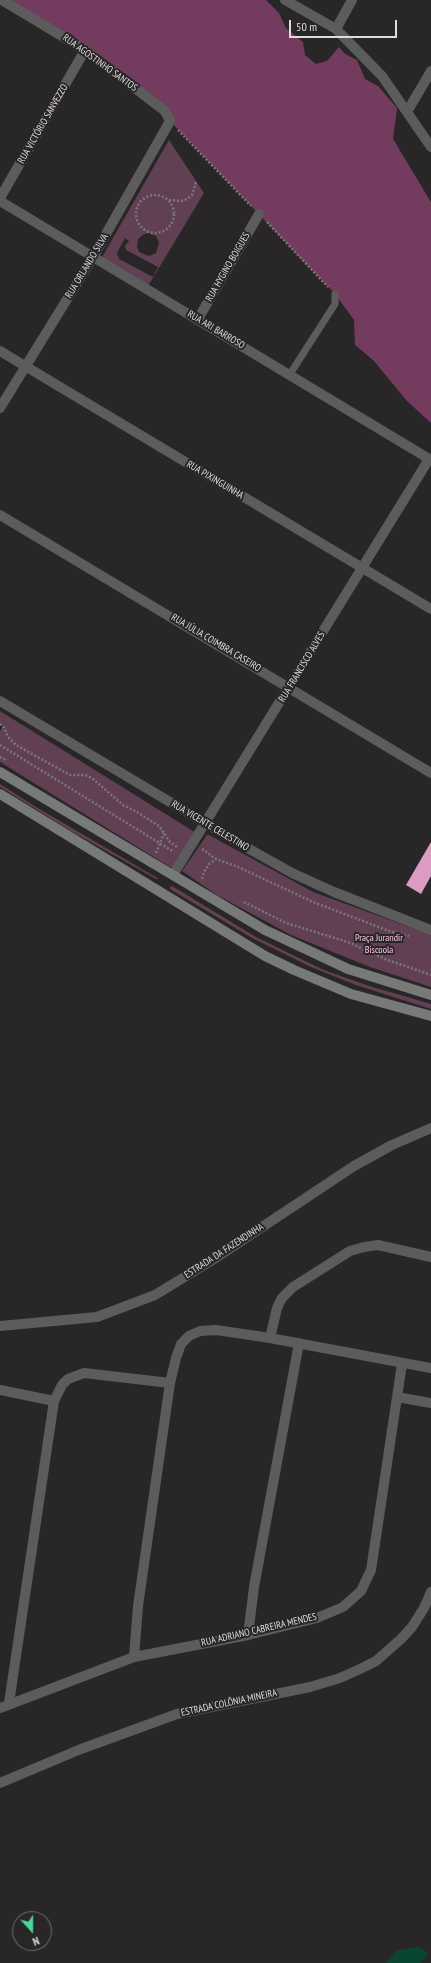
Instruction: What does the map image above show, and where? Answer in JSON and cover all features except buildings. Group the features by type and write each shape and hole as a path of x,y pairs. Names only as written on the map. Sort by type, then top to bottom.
{"main road":[{"path":"0,772 259,926 323,958 374,978 431,995"},
{"path":"0,794 265,956 300,973 351,994 431,1016"}],"street":[{"name":"RUA AGOSTINHO SANTOS","path":"2,0 85,50 165,111 170,121"},
{"path":"285,0 336,29 382,76 431,147"},
{"path":"336,29 352,0"},
{"name":"RUA VICTÓRIO SANVEZZO","path":"0,199 85,50"},
{"path":"407,112 431,71"},
{"name":"RUA ORLANDO SILVA","path":"0,408 93,257 170,121"},
{"name":"RUA ARI BARROSO","path":"0,199 93,257 290,374 430,460"},
{"name":"RUA HYGINO BOIGUES","path":"198,319 259,214"},
{"name":"RUA PIXINGUINHA","path":"0,351 431,609"},
{"name":"RUA FRANCISCO ALVES","path":"173,875 206,824 362,568 430,460"},
{"name":"RUA JÚLIA COIMBRA CASEIRO","path":"0,514 431,773"},
{"name":"RUA VICENTE CELESTINO","path":"0,701 206,824 292,873 334,892 431,930"},
{"name":"ESTRADA DA FAZENDINHA","path":"0,1326 97,1316 155,1295 214,1259 354,1166 392,1145 431,1128"},
{"path":"270,1338 277,1308 282,1298 293,1287 350,1251 364,1247 378,1246 431,1257"},
{"path":"134,1657 138,1606 170,1383 181,1344 189,1336 200,1331 216,1330 299,1343 402,1364 431,1368"},
{"path":"248,1635 256,1580 299,1343"},
{"name":"RUA ADRIANO CABREIRA MENDES","path":"4,1705 134,1657 248,1635 317,1618 343,1607 361,1591 371,1570 402,1364"},
{"path":"4,1705 54,1401 62,1385 68,1379 84,1373 170,1383"},
{"path":"0,1390 54,1401"},
{"path":"397,1396 431,1403"},
{"name":"ESTRADA COLÔNIA MINEIRA","path":"0,1783 81,1749 177,1714 310,1687 340,1678 376,1661 401,1639 412,1627 424,1608 431,1592"}],"lane":[{"path":"290,374 335,304 335,294"}],"path":[{"path":"168,200 174,211 171,224 161,232 154,233 142,229 135,217 135,211 141,200 151,194 163,196 168,200 175,201 187,199 192,195 196,182"},
{"path":"0,724 3,726 9,738 16,746 70,775 85,775 92,778 117,801 159,826 170,842 180,848"},
{"path":"0,744 176,854"},
{"path":"156,853 161,844 164,833"},
{"path":"199,847 216,859 238,867 313,902 389,931 413,937"},
{"path":"208,883 201,879 209,864 216,859"},
{"path":"238,899 286,923 348,942 385,959 431,975"}],"green space":[{"path":"169,140 204,193 148,286 101,259","holes":["148,233 156,236 159,243 156,253 149,256 139,252 137,246 138,239 144,234","125,238 129,241 125,246 126,250 158,267 153,277 119,259 117,253"]},
{"path":"0,711 193,831 194,833 173,867 170,867 0,762 0,731 3,726 0,724"},
{"path":"0,784 36,807 159,879 156,879 71,831 0,787"},
{"name":"Praça Jurandir Biscoola","path":"207,835 313,892 431,935 431,987 370,967 291,935 217,895 182,871"},
{"path":"172,886 256,937 324,970 366,985 431,1004 431,1009 356,985 311,967 252,938 170,889"}],"shaded area":[{"path":"7,0 266,0 279,13 286,28 303,42 305,55 316,64 327,61 339,47 345,54 357,60 365,79 378,86 397,108 393,139 431,202 431,423 407,401 374,361 355,345 354,320 335,294 170,121 167,114"},
{"path":"418,1947 429,1953 420,1963 386,1963 397,1950"}]}
